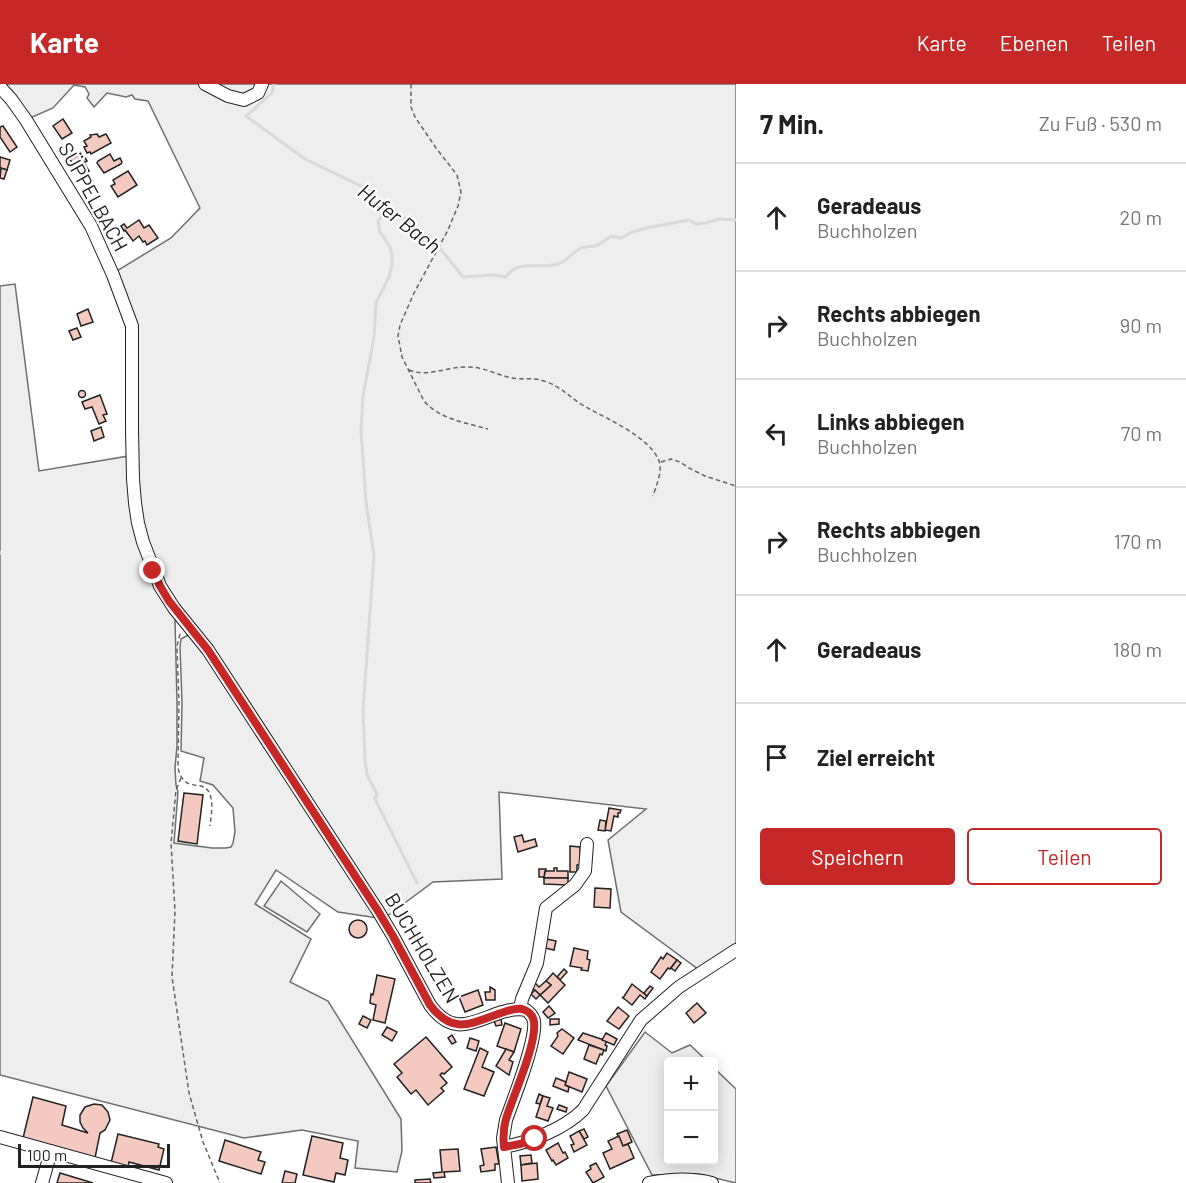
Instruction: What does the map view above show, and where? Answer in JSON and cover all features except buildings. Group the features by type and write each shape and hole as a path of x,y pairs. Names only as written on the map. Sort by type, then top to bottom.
{"street":[{"path":"205,84 228,96 244,100 258,93 262,84"},
{"name":"SÜPPELBACH","path":"0,87 26,120 92,226 132,326 133,479 138,523 150,563 165,594 186,623"},
{"name":"BUCHHOLZEN","path":"186,623 208,650 393,936 430,1005 439,1017 452,1024 465,1024 520,1009"},
{"path":"508,1183 503,1133 528,1057 534,1025 528,1012 520,1009 522,999 537,963 546,908 575,885 585,871 587,844"},
{"path":"504,1147 535,1139 575,1118 640,1020 679,987 736,950"},
{"path":"0,1137 157,1182"},
{"path":"42,1183 51,1151"},
{"path":"649,1183 678,1180 712,1183"}],"path":[{"path":"411,84 411,107 415,117 456,175 461,192 458,206 436,254 414,293 400,325 398,336 402,357 423,401 429,407 454,419 488,429"},
{"path":"408,370 417,374 466,366 512,378 541,380 566,392 585,406 634,434 653,451 660,462 659,478 653,496"},
{"path":"660,462 672,459 705,476 736,486"},
{"path":"186,623 180,633 177,646 178,768 184,782 206,788 209,792 212,805 210,826"},
{"path":"181,778 176,790 171,843 175,911 172,977 189,1093 220,1183"}],"shaded area":[{"path":"2,84 736,84 736,949 702,972 621,912 608,840 646,809 499,792 502,879 433,882 386,917 174,601 154,563 138,502 134,327 115,272 171,238 200,208 148,101 135,99 132,95 126,97 107,93 94,107 87,98 89,94 85,87 74,85 53,108 30,118"},
{"path":"15,284 39,471 129,456 130,490 175,619 177,746 175,768 178,792 174,843 226,848 231,847 235,832 233,808 213,785 200,781 204,758 181,751 180,647 181,639 188,635 206,653 378,918 338,912 276,870 255,904 311,939 290,982 328,1001 401,1119 402,1151 397,1172 355,1168 358,1141 302,1130 244,1138 0,1075 0,286"},
{"path":"281,881 320,914 307,932 264,906"},
{"path":"645,1032 672,1053 690,1045 703,1057 664,1057 664,1165 718,1165 718,1072 736,1089 736,1183 699,1174 652,1175 606,1086"}],"waterway":[{"name":"Hufer Bach","path":"274,84 272,93 246,116 305,159 363,187 434,241 463,277 493,275 506,277 511,271 523,266 551,266 565,261 581,248 597,245 611,236 621,238 646,228 689,220 696,224 719,219 736,220"},
{"path":"390,207 378,221 380,232 390,247 392,265 389,277 376,303 374,337 363,396 361,430 366,502 374,556 363,710 367,775 377,794 375,799 417,883"}],"route":[{"path":"153,571 169,601 208,650 378,911 430,1005 439,1017 452,1024 461,1025 514,1009 522,1009 531,1014 534,1021 533,1033 528,1057 506,1120 503,1133 504,1147 535,1139"}]}
